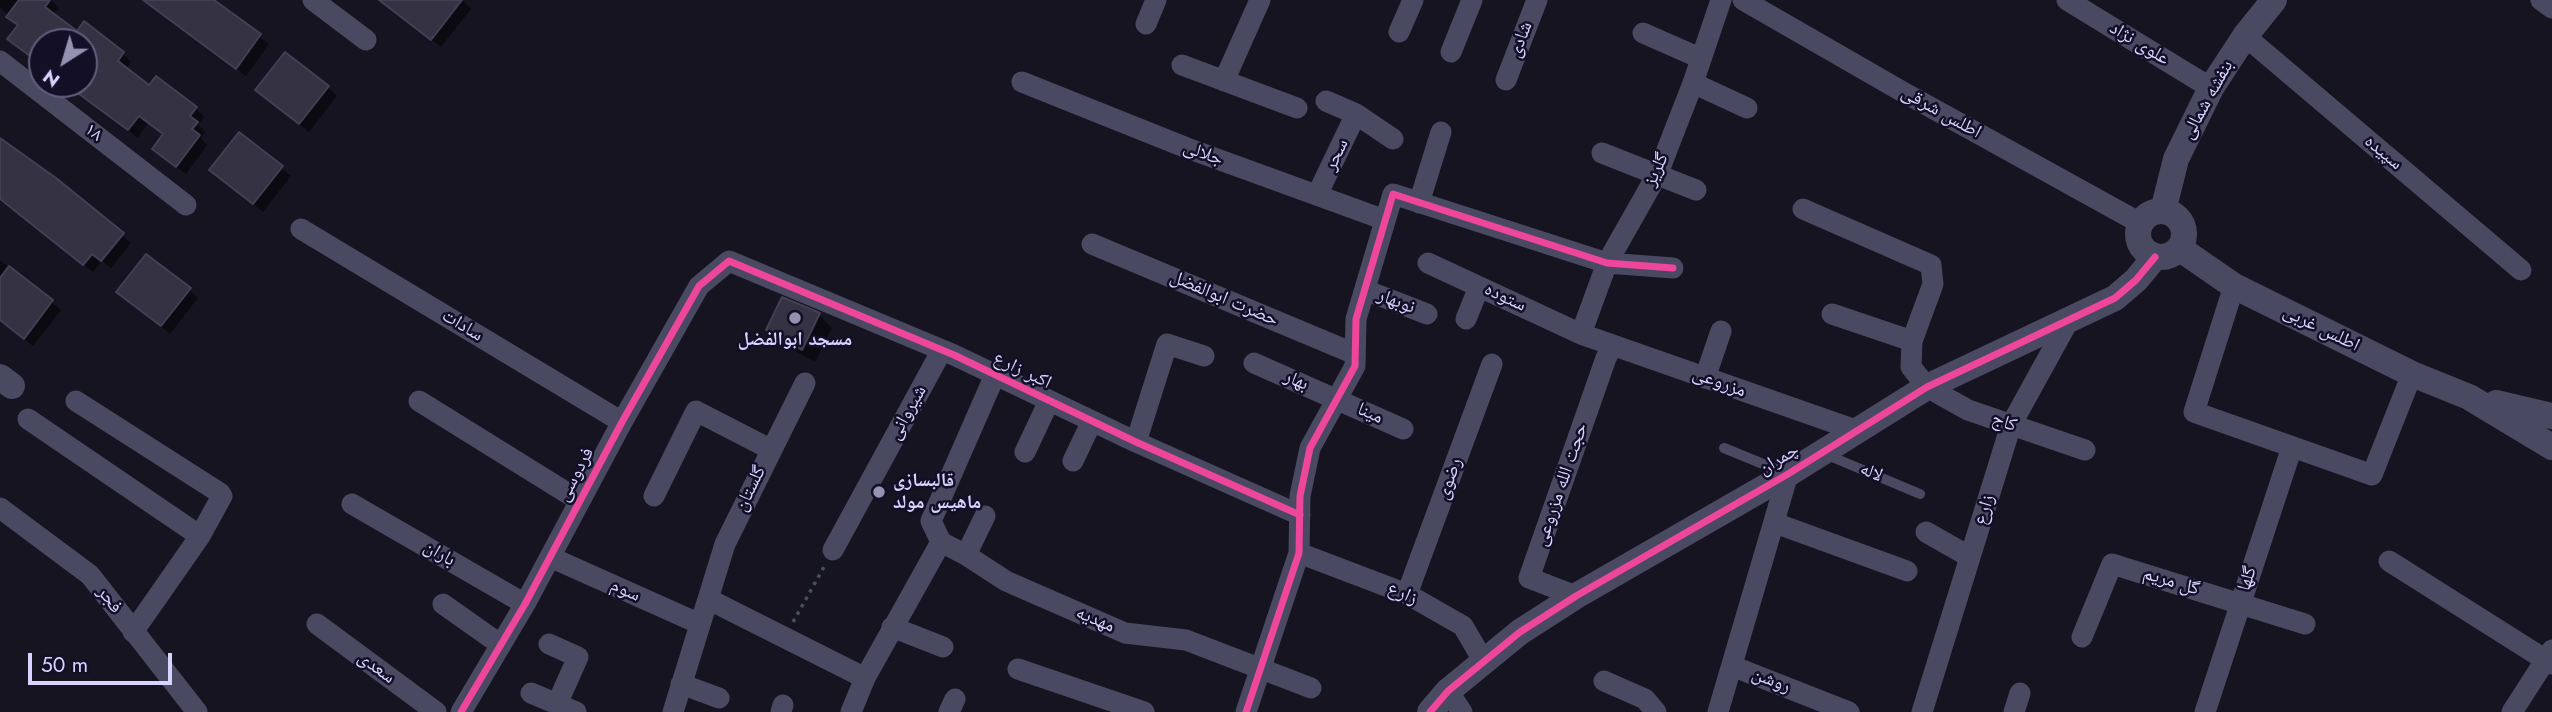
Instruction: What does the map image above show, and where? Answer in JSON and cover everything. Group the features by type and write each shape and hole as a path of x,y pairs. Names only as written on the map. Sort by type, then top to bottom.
{"street":[{"path":"313,0 366,40"},
{"path":"1146,24 1156,0"},
{"path":"1224,81 1260,0"},
{"path":"1399,32 1413,0"},
{"path":"1451,52 1472,0"},
{"name":"شادی","path":"1506,80 1537,0"},
{"name":"گلریز","path":"1581,334 1607,263 1658,173 1721,0"},
{"name":"اطلس شرقی","path":"1743,0 1903,92 2151,217"},
{"name":"علوی نژاد","path":"2067,0 2211,88"},
{"name":"بنفشه شمالی","path":"2151,217 2211,88 2245,36 2274,0"},
{"path":"2542,0 2552,8"},
{"path":"1643,33 1700,58"},
{"name":"سپیده","path":"2245,36 2521,270"},
{"name":"۱۸","path":"0,61 186,205"},
{"path":"1182,65 1297,108"},
{"name":"جلالی","path":"1022,82 1187,148 1385,220"},
{"path":"1693,83 1747,108"},
{"path":"1326,101 1356,114 1393,139"},
{"name":"سحر","path":"1317,195 1356,114"},
{"path":"1419,202 1441,132"},
{"path":"1602,153 1696,190"},
{"path":"1246,712 1298,553 1300,496 1310,448 1355,366 1356,319 1393,194 1607,263 1674,268"},
{"path":"1803,209 1931,265 1933,284 1912,341 1912,367 1927,387"},
{"path":"2176,216 2183,228 2184,235 2167,253 2149,254 2139,243 2137,236 2151,217 2176,216"},
{"name":"سادات","path":"300,229 622,422"},
{"name":"حضرت ابوالفضل","path":"1092,244 1355,354"},
{"name":"اطلس غربی","path":"2167,253 2412,374 2469,397 2552,416"},
{"name":"چمران","path":"1430,712 1455,702 1484,662 1520,632 1576,596 1788,474 1927,387 2115,298 2167,253"},
{"name":"فردوسی","path":"461,712 525,604 622,422 699,286 729,261"},
{"name":"اکبر زارع","path":"729,261 942,350 1136,442 1300,515"},
{"name":"ستوده","path":"1428,263 1581,334"},
{"path":"2234,286 2194,412 2372,475 2412,374"},
{"path":"1466,319 1479,287"},
{"name":"نوبهار","path":"1365,290 1427,314"},
{"path":"1832,314 1912,341"},
{"name":"زارع","path":"1922,712 2011,425 2070,318"},
{"path":"1705,378 1721,331"},
{"name":"مزروعی","path":"1581,334 1858,431"},
{"path":"1136,442 1167,344 1204,356"},
{"name":"حجت الله مزروعی","path":"1576,596 1529,578 1606,358 1613,345"},
{"name":"شیروانی","path":"833,550 942,350"},
{"name":"بهار","path":"1254,363 1337,399"},
{"name":"رضوی","path":"1407,594 1492,364"},
{"path":"851,712 865,678 892,627 941,542 931,521 995,375"},
{"name":"گلستان","path":"673,712 725,544 805,383"},
{"name":"کاج","path":"1927,387 1968,410 2085,450"},
{"name":"اطلس غربی","path":"2469,397 2552,447"},
{"name":"مینا","path":"1337,399 1403,429"},
{"path":"76,401 222,496 200,536 133,632"},
{"path":"419,401 580,501"},
{"path":"1025,452 1049,401"},
{"path":"654,496 696,411 770,449"},
{"path":"28,419 200,536"},
{"path":"1073,461 1092,421"},
{"name":"گلها","path":"2205,712 2292,447"},
{"path":"1718,712 1788,474"},
{"name":"باران","path":"352,505 525,604"},
{"name":"فجر","path":"0,508 90,575 197,712"},
{"path":"966,555 985,516"},
{"path":"1775,523 1906,571"},
{"path":"1926,532 1970,557"},
{"name":"مهدیه","path":"941,542 1006,581 1125,633 1186,640 1311,688"},
{"name":"زارع","path":"1298,553 1407,594 1464,626 1484,662"},
{"name":"سوم","path":"550,557 700,624"},
{"path":"2389,561 2550,658 2512,712"},
{"name":"گل مریم","path":"2082,637 2112,564 2305,624"},
{"path":"708,599 865,678"},
{"path":"443,604 501,645"},
{"name":"سعدی","path":"317,624 436,712"},
{"path":"892,627 943,647"},
{"path":"531,693 566,708 578,657 549,644"},
{"name":"روشن","path":"1732,666 1840,710"},
{"path":"1018,669 1144,712"},
{"path":"1604,681 1646,699 1656,712"},
{"path":"681,684 719,698"}],"lane":[{"path":"1724,448 1788,474"},
{"name":"لاله","path":"1822,453 1920,494"}],"path":[{"path":"784,637 833,550"}],"building":[{"path":"19,0 50,0 45,7 73,28 28,28 28,55 7,39 18,25 6,17"},
{"path":"143,0 214,0 261,34 236,69"},
{"path":"379,0 462,0 431,40"},
{"path":"84,21 93,28 79,28"},
{"path":"98,32 124,52 118,61 149,85 156,76 197,107 190,116 198,122 192,129 200,135 176,167 152,149 163,134 139,116 128,130 84,98 98,98"},
{"path":"285,52 329,86 299,124 255,90"},
{"path":"239,132 283,166 253,204 209,170"},
{"path":"0,138 56,178 124,233 101,261 92,254 83,265 0,199"},
{"path":"146,254 191,288 161,326 116,292"},
{"path":"9,266 53,300 24,339 0,320 0,278"},
{"name":"مسجد ابوالفضل","path":"782,297 820,313 802,350 766,330"}],"cycle path":[{"path":"1246,712 1299,553 1300,496 1310,448 1355,366 1356,319 1393,194 1607,263 1673,268"},
{"path":"1430,712 1448,691 1520,632 1576,596 1788,474 1927,387 2115,298 2136,280 2155,257"},
{"path":"461,712 525,604 622,422 699,286 729,261 954,355 1136,442 1300,515"}],"place":[{"name":"مسجد ابوالفضل","path":"795,318"},
{"name":"قالبسازی ماهیس مولد","path":"879,492"}]}
